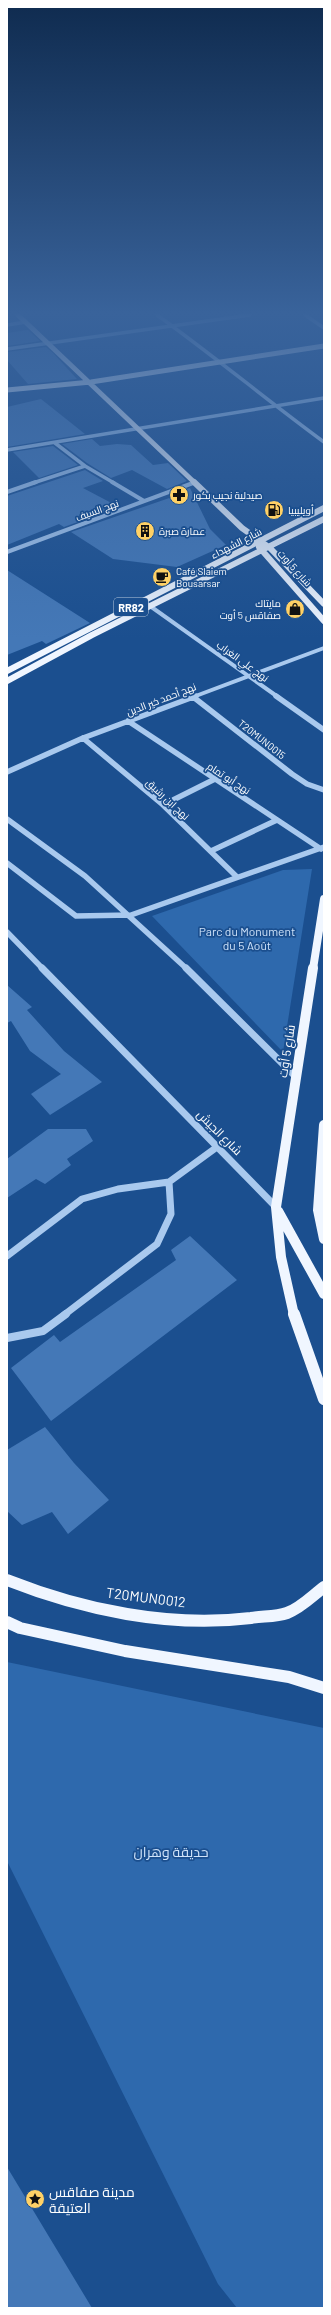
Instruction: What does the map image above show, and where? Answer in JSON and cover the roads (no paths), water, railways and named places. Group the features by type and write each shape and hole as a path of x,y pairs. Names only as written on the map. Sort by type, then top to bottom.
{"main road":[{"name":"شارع 5 أوت","path":"130,423 246,532 324,621"},
{"name":"شارع الشهداء","path":"7,672 324,508"},
{"name":"شارع الشهداء","path":"7,682 61,651 270,548 324,519"},
{"name":"شارع 5 أوت","path":"246,532 262,540 324,604"},
{"name":"شارع 5 أوت","path":"276,1207 295,1076 324,899"},
{"path":"324,1125 318,1210 324,1239"},
{"path":"276,1207 324,1294"},
{"path":"276,1207 281,1257 295,1317 324,1399"},
{"name":"T20MUN0012","path":"7,1580 31,1591 90,1606 166,1619 196,1620 242,1620 289,1612 324,1587"},
{"path":"7,1622 20,1628 124,1651 289,1677 324,1688"}],"street":[{"path":"7,450 172,423"},
{"path":"298,423 324,442"},
{"path":"55,443 85,466 144,501"},
{"path":"7,492 85,466"},
{"name":"نهج السيف","path":"7,552 194,483"},
{"name":"نهج علي الغراب","path":"143,601 152,605 249,677 324,730"},
{"name":"نهج أحمد خير الدين","path":"7,772 83,738 128,722 192,696 249,677 324,648"},
{"name":"T20MUN0015","path":"192,696 292,774 307,784 324,790"},
{"name":"نهج أبو تمام","path":"128,722 322,848"},
{"name":"نهج ابن رشيق","path":"83,738 163,805 237,877"},
{"path":"163,805 215,779"},
{"path":"7,819 82,874 131,915 295,1076"},
{"path":"211,851 277,820"},
{"path":"7,863 76,916 131,915 322,848"},
{"name":"شارع الجيش","path":"7,932 276,1207"},
{"path":"7,1256 82,1199 118,1189 169,1182 217,1147"},
{"path":"7,1338 43,1331 157,1244 171,1214 169,1182"}],"place":[{"name":"صيدلية نجيب بكور","path":"179,495"},
{"name":"أويليبيا","path":"274,510"},
{"name":"عمارة صبرة","path":"145,531"},
{"name":"Café Slaiem Bousarsar","path":"162,577"},
{"name":"مايتاك صفاقس 5 أوت","path":"295,609"},
{"name":"مدينة صفاقس العتيقة","path":"35,2199"}],"park label":[{"name":"Parc du Monument du 5 Août","path":"247,938"},
{"name":"حديقة وهران","path":"171,1851"}]}
